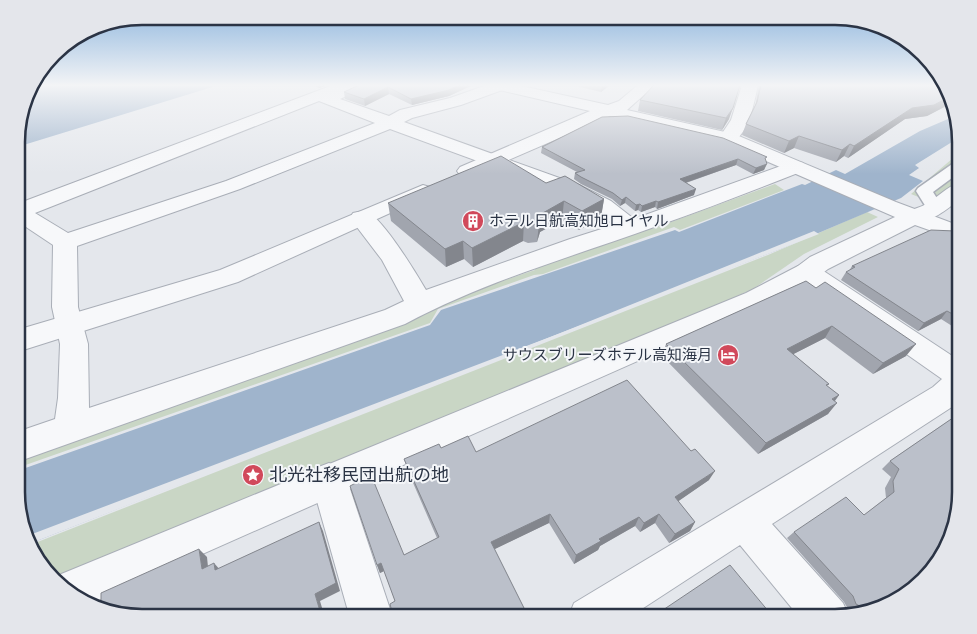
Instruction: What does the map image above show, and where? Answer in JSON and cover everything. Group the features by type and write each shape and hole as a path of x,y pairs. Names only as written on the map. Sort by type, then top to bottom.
{"street":[{"path":"25,201 250,115"},
{"path":"25,209 255,115"},
{"path":"369,115 586,195 616,214 630,227"},
{"path":"65,242 233,185 312,155 405,115"},
{"path":"25,339 229,276 598,115"},
{"path":"626,115 728,138 796,168 911,209 952,230"},
{"path":"728,138 735,131 742,115"},
{"path":"25,444 395,317 419,303 578,244 796,168"},
{"path":"76,588 755,299 807,272 911,209 924,191 952,171"},
{"path":"911,209 934,209 952,196"},
{"path":"25,216 65,242"},
{"path":"361,218 376,233 412,287 419,303"},
{"path":"65,242 65,307 74,344 74,398 71,428"},
{"path":"807,272 952,371"},
{"path":"603,609 944,396 952,389"},
{"path":"329,480 369,609"},
{"path":"744,521 820,609"}],"green space":[{"path":"952,159 952,186 931,202 911,194"},
{"path":"775,184 784,190 680,230 674,227 438,309 430,323 25,465 25,452 424,307 535,270 535,266 583,252 582,248 648,227 652,229"},
{"path":"867,212 878,217 804,254 753,289 682,321 62,578 49,563 36,543 768,255"}],"water":[{"path":"28,115 123,115 25,145"},
{"path":"950,118 952,142 915,165 919,168 909,175 923,181 901,198 783,248 558,334 36,541 26,507 25,468 430,325 441,310 675,230 679,232 802,184 805,185 836,170 845,174 920,131"}],"pier":[{"path":"814,231 819,234 36,541 34,537 33,534 558,334"}],"building":[{"path":"710,115 728,115 726,118"},
{"path":"751,115 902,115 854,146 850,144 842,150 799,136 789,141 746,124"},
{"path":"628,116 723,138 767,157 765,158 767,164 756,168 738,159 680,179 696,189 642,206 640,204 636,205 626,197 622,200 613,193 581,177 575,173 585,170 542,147 602,117"},
{"path":"501,156 546,183 565,176 604,199 582,211 564,201 541,214 539,224 529,225 524,222 472,248 463,241 445,249 388,203"},
{"path":"931,230 952,231 952,314 947,311 924,323 846,272 855,267 852,266"},
{"path":"806,281 816,288 825,282 916,344 883,363 832,326 787,349 829,384 826,385 839,395 832,399 837,403 766,443 666,344"},
{"path":"627,380 691,451 695,449 715,471 675,497 695,522 675,534 659,514 644,523 639,517 599,539 601,541 576,555 550,514 491,542 524,609 391,609 390,604 395,601 381,563 377,565 350,486 371,475 404,555 439,537 404,459 439,444 441,448 468,436 476,452"},
{"path":"952,418 952,500 946,530 940,544 923,569 906,585 880,600 860,606 856,604 853,596 794,532 846,497 864,515 894,492 893,481 899,469 890,461"},
{"path":"319,522 336,583 315,594 319,609 142,609 127,608 101,602 101,593 199,549 202,569 214,563 215,570"},
{"path":"730,565 767,609 664,609"}],"place":[{"name":"ホテル日航高知旭ロイヤル","path":"473,221"},
{"name":"サウスブリーズホテル高知海月","path":"728,355"},
{"name":"北光社移民団出航の地","path":"253,475"}]}
